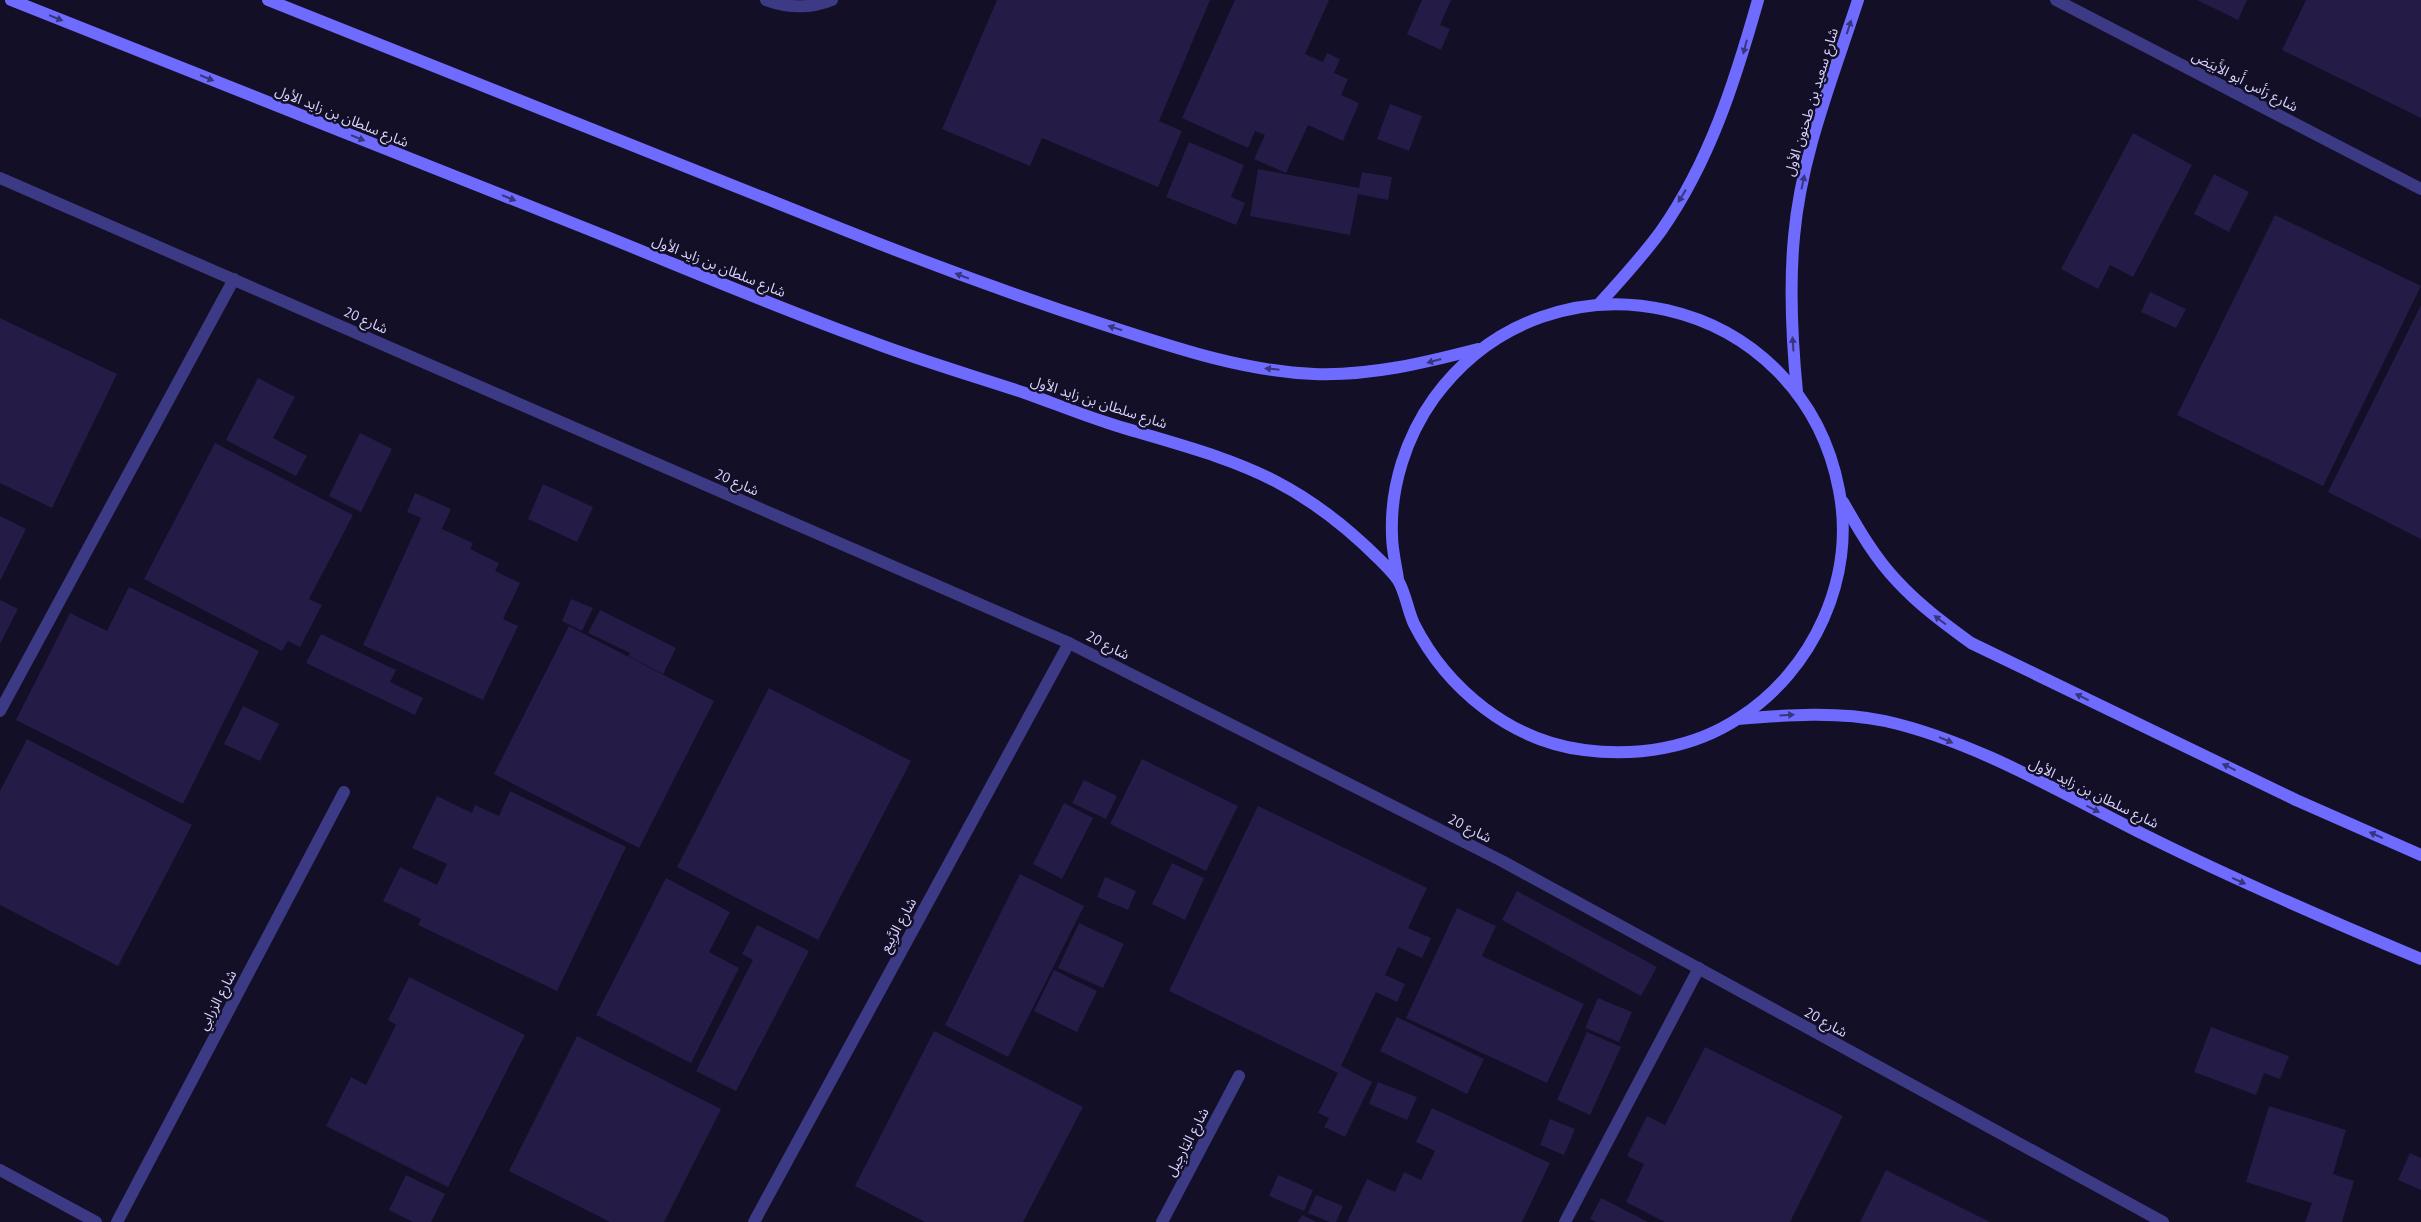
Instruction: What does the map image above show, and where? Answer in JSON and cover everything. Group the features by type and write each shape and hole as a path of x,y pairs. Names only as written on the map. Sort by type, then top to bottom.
{"main road":[{"name":"شارع سلطان بن زايد الأول","path":"11,0 866,340 1112,424 1236,463 1273,480 1307,500 1340,523 1398,579"},
{"path":"268,0 948,271 1066,312 1194,352 1258,368 1314,374 1370,372 1426,363 1481,348"},
{"path":"1599,304 1632,268 1661,231 1686,190 1708,147 1727,103 1758,0"},
{"name":"شارع سعيد بن طحنون الأول","path":"1797,392 1791,288 1795,228 1802,186 1814,135 1858,0"},
{"path":"1599,304 1644,304 1689,314 1730,333 1766,359 1797,392 1818,425 1833,462 1842,501 1842,552 1828,609 1810,648 1778,687 1738,719 1700,738 1650,750 1616,753 1573,749 1532,736 1494,716 1461,689 1433,656 1411,619 1398,579 1392,536 1395,493 1405,451 1424,412 1449,378 1481,348 1517,326 1557,311 1599,304"},
{"path":"1842,501 1867,543 1897,581 1931,614 1971,643 2296,800 2421,854"},
{"name":"شارع سلطان بن زايد الأول","path":"1738,719 1787,715 1836,715 1884,721 1931,734 2019,772 2211,868 2421,959"}],"street":[{"path":"766,0 789,7 810,6 832,0"},
{"name":"شارع رَأس أَبو الأَبيَض","path":"2056,0 2421,189"},
{"name":"شارع 20","path":"0,178 1069,643 1502,861 2163,1222"},
{"path":"0,711 234,279"},
{"name":"شارع الرَّبِيع","path":"754,1222 1069,643"},
{"name":"شارع الزرابي","path":"117,1222 344,792"},
{"path":"1565,1222 1699,968"},
{"name":"شارع البَارجِيل","path":"1162,1222 1239,1076"},
{"path":"0,1170 96,1222"}],"building":[{"path":"997,0 1210,0 1159,121 1182,131 1158,187 1042,138 1030,166 942,129"},
{"path":"1235,0 1329,0 1305,54 1323,62 1327,53 1340,59 1334,73 1348,79 1341,95 1359,103 1343,141 1308,125 1286,173 1254,159 1265,135 1255,131 1248,148 1182,118"},
{"path":"1422,0 1451,0 1440,25 1450,29 1441,50 1407,34"},
{"path":"2197,0 2247,0 2238,20"},
{"path":"2306,0 2421,0 2421,118 2282,50"},
{"path":"1390,104 1422,116 1409,151 1377,139"},
{"path":"2133,133 2192,165 2133,277 2110,265 2098,289 2061,269"},
{"path":"1189,142 1244,165 1231,197 1245,203 1236,225 1166,197"},
{"path":"1258,169 1359,188 1362,172 1392,177 1388,200 1358,194 1350,235 1250,216"},
{"path":"2214,174 2249,192 2229,232 2194,214"},
{"path":"2275,215 2421,286 2323,486 2177,415"},
{"path":"2150,292 2186,309 2176,328 2141,312"},
{"path":"2421,305 2421,539 2328,492"},
{"path":"0,318 117,374 52,508 0,483"},
{"path":"258,378 295,397 273,438 307,456 296,476 226,440"},
{"path":"360,433 392,449 361,512 329,496"},
{"path":"215,443 353,515 309,599 322,605 300,647 288,641 282,651 144,579"},
{"path":"543,484 593,507 577,542 528,519"},
{"path":"415,493 451,509 442,529 473,543 470,549 499,563 495,571 520,583 503,619 518,626 483,700 363,645 421,518 407,512"},
{"path":"0,516 26,529 0,581"},
{"path":"129,587 259,651 183,804 16,720 70,613 107,631"},
{"path":"571,599 593,608 582,631 562,621"},
{"path":"0,600 18,609 0,644"},
{"path":"600,610 676,648 663,674 628,656 630,653 588,633"},
{"path":"569,626 714,701 639,848 494,774"},
{"path":"321,634 396,670 390,682 423,698 415,715 306,663"},
{"path":"769,688 911,761 818,940 677,867"},
{"path":"243,706 279,724 260,761 224,744"},
{"path":"27,739 192,825 118,966 0,905 0,791"},
{"path":"1142,759 1238,806 1206,871 1110,824"},
{"path":"1084,780 1117,796 1106,819 1072,803"},
{"path":"510,791 626,847 557,991 418,925 421,919 383,901 400,867 437,885 447,864 412,848 437,796 472,813 475,805 499,816"},
{"path":"1064,803 1093,818 1062,879 1033,864"},
{"path":"1258,806 1427,888 1408,928 1431,938 1422,958 1398,947 1385,975 1405,984 1397,1002 1376,992 1341,1066 1372,1082 1345,1137 1324,1127 1329,1118 1318,1113 1338,1073 1169,991"},
{"path":"1172,863 1204,878 1185,920 1152,904"},
{"path":"1020,874 1084,906 1008,1057 945,1025"},
{"path":"1105,877 1136,891 1128,910 1097,897"},
{"path":"666,878 730,912 709,952 739,968 691,1063 596,1015"},
{"path":"1517,891 1657,967 1641,996 1502,920"},
{"path":"1457,908 1496,926 1482,956 1584,1004 1547,1083 1406,1018"},
{"path":"1079,923 1124,944 1103,988 1058,968"},
{"path":"757,925 809,951 736,1091 696,1071 753,960 742,954"},
{"path":"1054,970 1097,991 1077,1032 1034,1011"},
{"path":"409,977 525,1035 448,1187 326,1126 351,1077 366,1085 396,1025 388,1020"},
{"path":"1598,998 1632,1012 1619,1042 1585,1028"},
{"path":"1397,1017 1484,1059 1467,1094 1380,1051"},
{"path":"2211,1027 2289,1056 2280,1079 2264,1073 2256,1095 2194,1072"},
{"path":"934,1031 1083,1107 1023,1222 925,1222 855,1186"},
{"path":"1587,1032 1621,1047 1590,1115 1557,1100"},
{"path":"577,1036 721,1109 664,1222 610,1222 509,1171"},
{"path":"1705,1047 1843,1116 1790,1222 1665,1222 1626,1202 1644,1164 1627,1156 1647,1116 1665,1125"},
{"path":"1378,1082 1417,1097 1407,1120 1369,1104"},
{"path":"2269,1106 2346,1130 2333,1174 2354,1181 2342,1222 2305,1222 2312,1203 2246,1182"},
{"path":"1432,1108 1550,1163 1522,1222 1347,1222 1367,1179 1395,1192 1404,1172 1421,1180 1435,1151 1416,1142"},
{"path":"1550,1119 1575,1129 1564,1155 1540,1145"},
{"path":"2410,1153 2421,1158 2421,1190 2398,1180"},
{"path":"1886,1170 1990,1222 1860,1222"},
{"path":"406,1175 445,1194 431,1222 413,1222 389,1210"},
{"path":"1278,1175 1313,1190 1304,1211 1269,1196"},
{"path":"1316,1195 1343,1206 1336,1222 1330,1222 1308,1213"},
{"path":"1601,1198 1648,1222 1596,1222 1590,1219"},
{"path":"1302,1215 1316,1222 1298,1222"}]}
